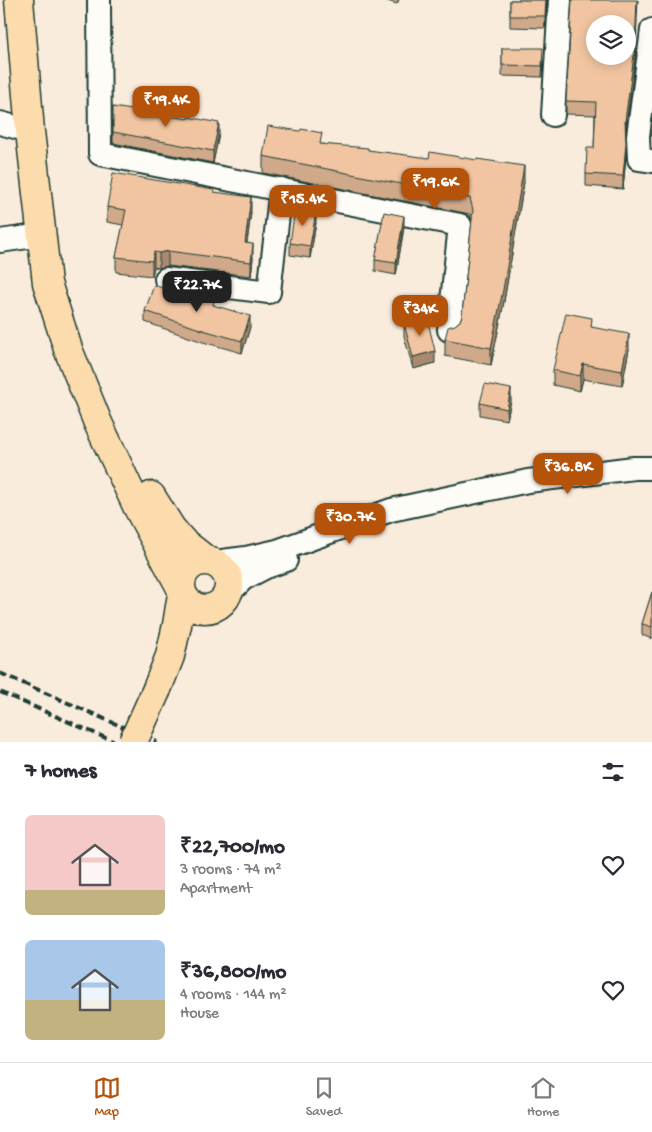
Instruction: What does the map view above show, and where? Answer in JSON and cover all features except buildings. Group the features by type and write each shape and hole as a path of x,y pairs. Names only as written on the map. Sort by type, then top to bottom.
{"main road":[{"path":"19,0 30,131 47,283 68,348 98,423 137,506 186,600 192,606 200,609 217,602"},
{"path":"42,235 81,341 144,485 171,528 183,542 210,561 221,566 229,580 229,588 194,623 170,656"},
{"path":"134,742 170,656 177,625 181,578 185,570 191,565 198,561 210,561"}],"street":[{"path":"99,0 100,154 460,225 449,330"},
{"path":"553,115 560,0"},
{"path":"652,30 638,136 639,159 652,161"},
{"path":"0,123 30,131"},
{"path":"166,279 270,292 281,189"},
{"path":"0,241 42,235"},
{"path":"210,561 246,558 277,551 391,510 528,481 634,468 652,468"},
{"path":"217,602 243,579 266,567 480,492"}],"railway":[{"path":"0,673 157,742"},
{"path":"0,692 115,742"}]}
